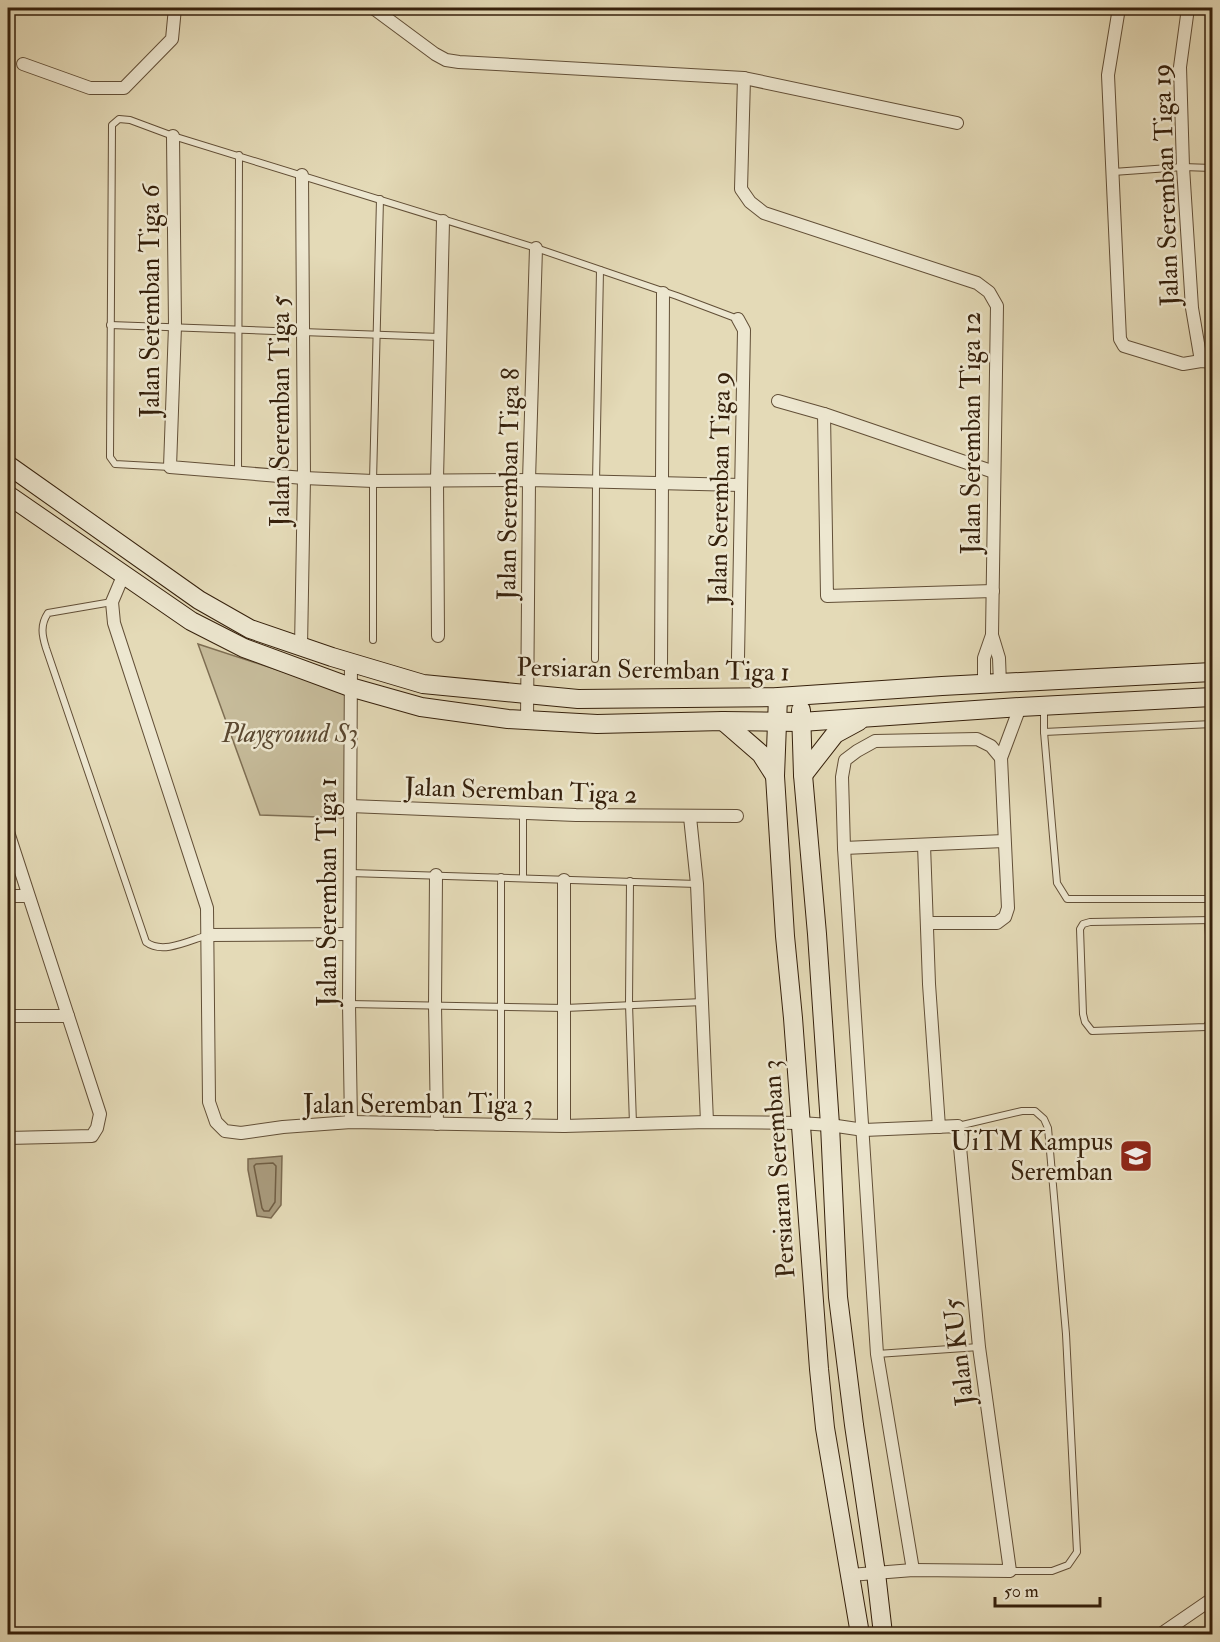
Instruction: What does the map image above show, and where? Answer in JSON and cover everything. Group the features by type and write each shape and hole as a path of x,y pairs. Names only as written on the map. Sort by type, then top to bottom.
{"main road":[{"name":"Persiaran Seremban Tiga 1","path":"8,465 199,600 250,629 423,684 578,699 778,697 1212,672"},
{"name":"Persiaran Seremban Tiga 1","path":"8,495 191,621 244,648 351,687 421,707 508,719 597,724 801,722 1212,697"},
{"name":"Persiaran Seremban 3","path":"801,696 803,775 830,1125 838,1297 883,1635"},
{"name":"Persiaran Seremban 3","path":"778,697 775,776 785,936 819,1369 825,1428 860,1635"},
{"path":"803,775 835,734 863,718"},
{"path":"723,721 761,754 775,776"},
{"path":"825,1428 854,1425"}],"street":[{"path":"23,64 90,88 124,88 172,39 175,8"},
{"path":"373,8 446,60 744,78 957,123"},
{"path":"1119,8 1108,75 1120,339 1124,346 1183,364 1207,361"},
{"name":"Jalan Seremban Tiga 19","path":"1188,8 1180,67 1183,167 1192,308 1207,361"},
{"name":"Jalan Seremban Tiga 12","path":"744,78 741,189 750,202 764,213 977,283 989,292 997,306 992,635 984,658 992,684"},
{"name":"Jalan Seremban Tiga 6","path":"170,467 175,326 173,136"},
{"name":"Jalan Seremban Tiga 5","path":"301,647 304,478 302,175"},
{"path":"438,636 437,479 443,220"},
{"name":"Jalan Seremban Tiga 8","path":"527,720 529,480 536,248"},
{"path":"661,666 663,293"},
{"name":"Jalan Seremban Tiga 9","path":"738,320 744,330 738,658"},
{"path":"778,401 824,414 994,472"},
{"path":"824,414 827,596 993,591"},
{"path":"170,467 238,474 374,481 529,480 741,485"},
{"path":"112,602 123,576"},
{"name":"Jalan Seremban Tiga 3","path":"112,602 114,623 207,908 209,1102 216,1122 225,1131 241,1133 351,1122 501,1126 707,1122 800,1123 864,1130 958,1126"},
{"name":"Jalan Seremban Tiga 1","path":"351,662 349,873 351,1122"},
{"path":"927,923 997,923 1005,917 1008,908 1001,758 1020,707"},
{"path":"913,1570 878,1354 844,848 842,777 845,760 875,741 977,738 991,746 1001,758"},
{"name":"Jalan Seremban Tiga 2","path":"350,806 523,813 737,816"},
{"path":"690,817 697,884 707,1122"},
{"path":"8,832 100,1114 97,1128 92,1136 8,1138"},
{"path":"844,848 1004,841"},
{"path":"924,845 939,1127"},
{"path":"436,875 437,1124"},
{"path":"564,880 564,1126"},
{"path":"8,896 28,896"},
{"path":"208,935 349,934"},
{"path":"8,1016 68,1016"},
{"name":"Jalan KU5","path":"958,1126 979,1347 1010,1571"},
{"path":"850,1575 913,1570 1010,1571"},
{"path":"1161,1635 1212,1599"}],"lane":[{"path":"170,467 126,466 115,464 110,457 112,125 119,119 130,120 173,136 536,248 738,320"},
{"path":"238,474 239,155"},
{"path":"1112,172 1183,167 1212,168"},
{"path":"373,640 380,199"},
{"path":"596,659 596,482 600,270"},
{"path":"110,326 175,326 440,337"},
{"path":"112,602 48,613 42,632 46,648 146,942 153,947 165,947 208,935"},
{"path":"1044,706 1044,732 1057,883 1067,898 1212,899"},
{"path":"1044,732 1212,724"},
{"path":"523,813 523,878"},
{"path":"349,873 697,884"},
{"path":"501,877 501,1126"},
{"path":"630,881 628,1004 633,1125"},
{"path":"1212,981 1210,920 1090,922 1083,924 1080,930 1083,1014 1085,1022 1092,1031 1206,1027 1211,1020 1212,1012"},
{"path":"349,1004 565,1008 703,1002"},
{"path":"958,1126 1022,1111 1035,1111 1044,1119 1048,1128 1065,1334 1077,1552 1068,1565 1053,1570 1010,1571"},
{"path":"878,1354 979,1347"}],"green space":[{"name":"Playground S3","path":"198,644 345,692 347,818 260,815"}],"water":[{"path":"282,1156 281,1205 271,1218 257,1216 248,1159"}],"place":[{"name":"UiTM Kampus Seremban","path":"1136,1156"}]}
